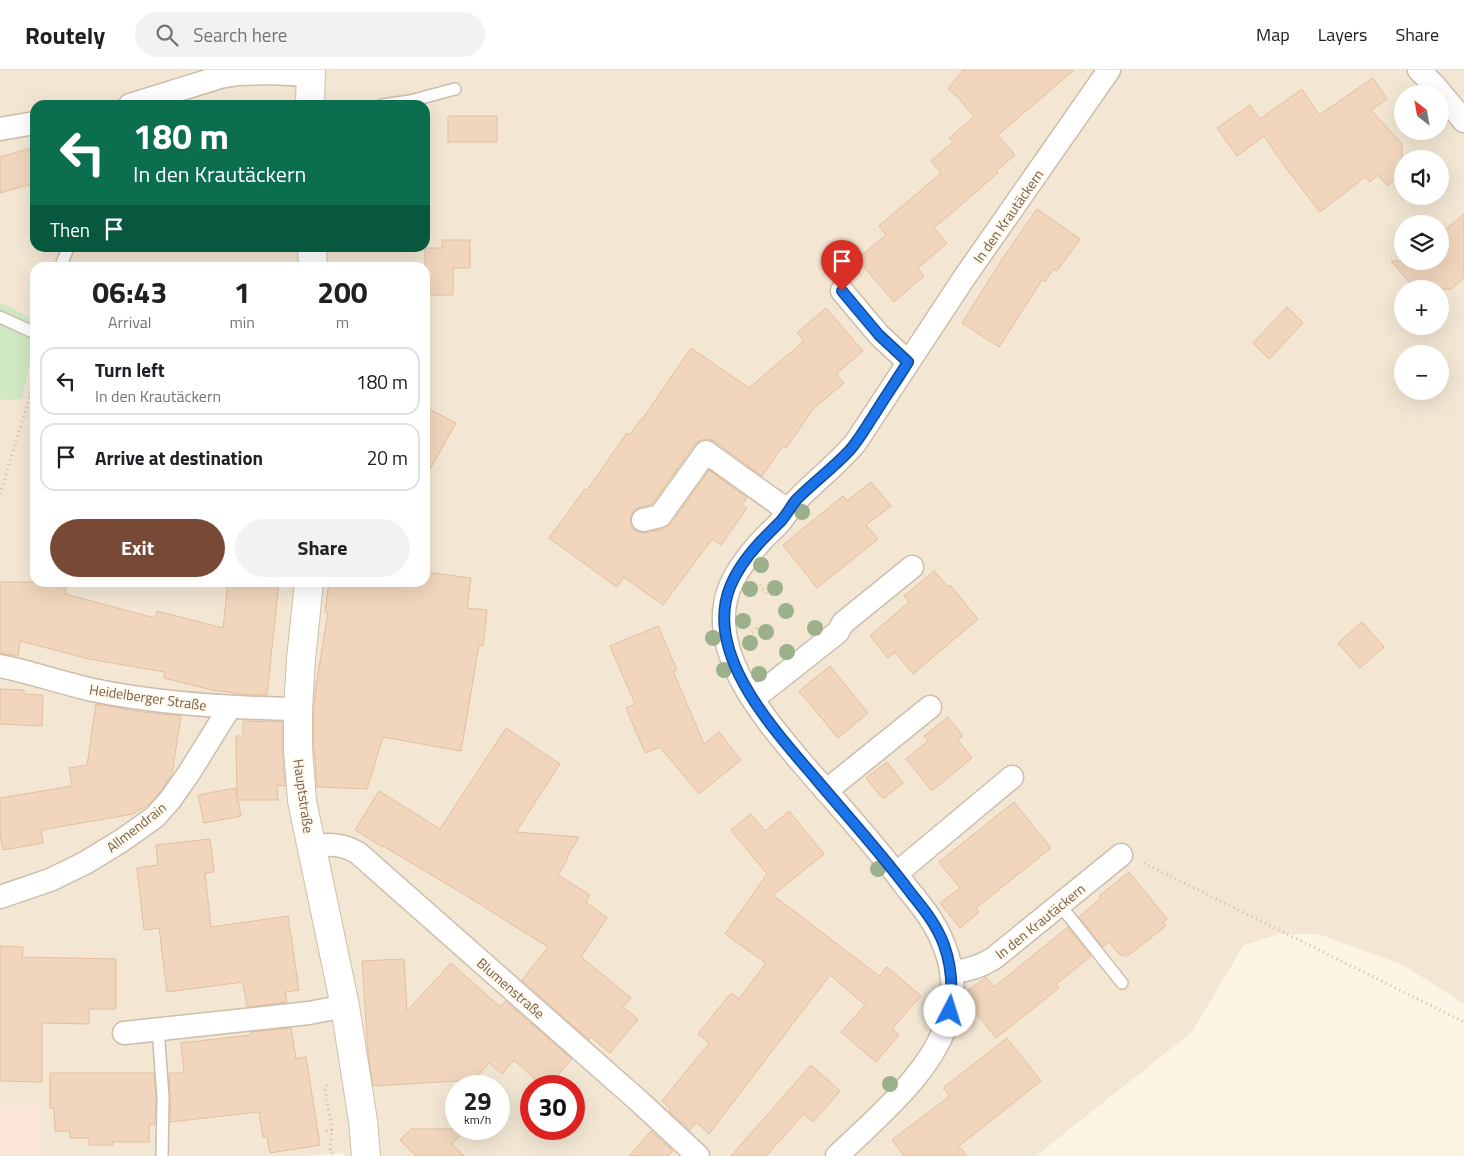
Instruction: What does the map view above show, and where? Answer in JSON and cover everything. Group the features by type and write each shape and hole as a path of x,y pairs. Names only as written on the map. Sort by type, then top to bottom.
{"main road":[{"path":"310,72 310,100"},
{"name":"Hauptstraße","path":"308,587 298,709 298,748 302,801 345,1006 367,1156"}],"street":[{"name":"In den Krautäckern","path":"837,1156 912,1082 933,1054 944,1032 950,1011 951,972 939,933 923,908 897,873 780,737 753,699 733,660 727,642 725,622 727,597 735,576 753,550 781,521 787,510 841,459 856,442 964,278 1109,70"},
{"path":"1419,70 1464,121"},
{"path":"146,100 220,77 238,74 310,72"},
{"path":"0,129 30,124"},
{"path":"842,291 879,335 908,362"},
{"path":"643,520 660,516 706,452 787,510"},
{"path":"753,699 838,632 843,622 912,567"},
{"name":"Heidelberger Straße","path":"0,666 102,692 164,701 230,707 298,709"},
{"name":"Allmendrain","path":"0,896 72,870 110,848 155,816 170,800 189,773 230,707"},
{"path":"826,792 930,707"},
{"path":"897,873 1012,777"},
{"name":"Blumenstraße","path":"312,847 332,844 347,847 358,853 634,1096 698,1156"},
{"name":"In den Krautäckern","path":"951,972 970,970 984,965 1122,855"},
{"path":"124,1033 309,1014 345,1006"}],"lane":[{"path":"414,100 454,89"},
{"path":"0,317 30,331"},
{"path":"1060,905 1122,983"},
{"path":"158,1029 163,1097 162,1156"}],"path":[{"path":"0,494 30,396"},
{"path":"1122,855 1126,854 1464,1022"},
{"path":"326,1089 332,1130 330,1150 334,1156"},
{"path":"326,1131 332,1130"}],"shaded area":[{"path":"0,70 1464,70 1464,1004 1403,965 1318,934 1278,934 1243,946 1193,1031 1036,1156 344,1156 344,1153 305,1156 39,1156 39,1106 0,1105"},
{"path":"0,1105 39,1105 39,1156 0,1156"}],"green space":[{"path":"0,302 30,317 30,325 26,333 30,335 30,361 22,399 0,400"}],"building":[{"path":"963,70 1074,70 998,135 1015,155 996,171 998,173 934,228 947,243 918,268 924,276 894,302 857,259 886,235 879,226 941,173 931,161 953,142 949,138 974,117 958,97 948,89"},
{"path":"1373,78 1387,99 1371,110 1394,135 1394,140 1398,140 1402,144 1402,150 1394,150 1394,180 1388,186 1378,175 1370,182 1365,177 1320,212 1264,136 1237,156 1217,128 1250,105 1260,119 1302,89 1319,115"},
{"path":"448,116 497,116 497,142 448,142"},
{"path":"30,148 30,184 0,193 0,157"},
{"path":"1037,209 1080,239 1057,271 1053,269 1045,282 1042,280 999,347 962,323"},
{"path":"1464,214 1464,278 1451,289 1449,289 1449,280 1407,280 1399,270 1449,270 1449,226"},
{"path":"442,240 470,240 470,268 453,268 453,295 430,295 430,262 425,262 425,252 430,252 430,248 442,248"},
{"path":"1287,307 1303,323 1269,359 1253,343"},
{"path":"826,308 863,351 836,374 844,383 814,408 786,448 783,446 762,476 714,441 708,439 701,440 695,444 652,504 634,510 630,523 633,529 646,533 664,529 671,524 709,470 747,498 742,505 747,508 721,545 712,539 663,605 624,577 617,587 549,538 585,489 587,490 627,433 630,435 641,421 691,348 749,388 804,341 797,333"},
{"path":"430,410 456,423 430,469"},
{"path":"871,482 891,506 866,525 878,539 817,588 783,545 843,496 847,501"},
{"path":"934,571 948,587 950,585 978,619 913,674 895,652 888,658 870,636 909,602 904,596"},
{"path":"430,573 471,578 467,608 487,610 483,646 479,645 461,751 383,737 367,789 317,787 314,709 328,612 325,612 328,587 430,587"},
{"path":"0,582 30,582 30,587 66,587 65,594 155,618 157,611 223,628 227,587 278,587 267,695 212,690 164,678 165,672 89,659 20,641 18,656 0,653"},
{"path":"1362,622 1384,647 1360,668 1338,643"},
{"path":"658,626 677,670 673,671 704,744 719,732 741,760 699,794 660,747 645,753 626,708 635,704 610,646"},
{"path":"830,666 868,713 838,738 799,691"},
{"path":"0,689 24,690 24,694 43,695 42,726 0,724"},
{"path":"96,704 181,716 172,774 160,792 148,805 133,814 41,830 43,843 3,850 0,834 0,798 72,786 69,768 87,765"},
{"path":"948,717 963,736 958,740 972,758 932,791 906,759 928,741 924,736"},
{"path":"243,721 282,722 285,786 277,785 278,800 238,800 241,816 204,823 198,795 235,788 237,798 236,736 243,736"},
{"path":"506,728 560,764 516,832 579,837 558,875 590,895 586,902 607,918 581,957 631,998 623,1007 638,1019 610,1053 591,1037 589,1040 522,980 548,947 462,893 355,830 379,791 440,829"},
{"path":"887,762 903,783 883,799 866,778"},
{"path":"1014,802 1051,848 976,908 979,912 960,928 940,903 960,888 939,862"},
{"path":"789,811 824,854 773,895 879,976 887,967 921,996 892,1029 899,1035 876,1062 841,1032 865,1005 830,975 709,1134 696,1122 690,1130 669,1111 671,1109 662,1101 709,1043 698,1034 731,993 739,999 766,963 725,934 767,874 731,830 751,814 765,831"},
{"path":"210,839 214,872 205,873 211,927 288,916 299,990 285,992 287,1002 247,1007 243,982 167,992 159,928 144,930 137,868 158,865 156,845"},
{"path":"1129,872 1167,919 1163,922 1166,926 1126,957 1124,954 1121,956 1109,942 1103,947 1079,917 1101,898 1099,896"},
{"path":"1068,927 1091,956 1056,984 1059,988 996,1038 965,999 965,993 986,977 994,987"},
{"path":"0,946 23,947 22,957 116,959 116,1009 89,1009 89,1024 42,1023 42,1082 0,1081"},
{"path":"404,959 407,1011 451,963 500,1007 505,1001 572,1059 558,1075 531,1075 514,1060 502,1074 489,1063 478,1075 445,1075 445,1082 373,1086 368,1052 362,961"},
{"path":"291,1028 296,1059 306,1057 320,1145 270,1153 267,1137 263,1137 259,1112 170,1122 169,1073 184,1073 181,1043 251,1035 251,1032"},
{"path":"1007,1038 1041,1081 959,1146 967,1156 904,1156 892,1140 950,1096 943,1088"},
{"path":"811,1065 840,1091 813,1122 804,1114 766,1156 731,1156"},
{"path":"50,1073 154,1073 156,1097 155,1124 149,1125 149,1142 112,1142 113,1145 89,1145 89,1138 70,1138 70,1131 55,1131 54,1108 50,1108"},
{"path":"411,1129 445,1129 445,1140 456,1140 452,1144 464,1156 416,1156 400,1140"},
{"path":"651,1131 673,1151 668,1156 629,1156"}],"route":[{"path":"842,291 879,335 908,362 856,442 841,459 787,510 781,521 765,536 744,562 728,592 725,611 725,631 733,660 743,682 762,713 826,792 897,873 939,933 950,965 952,983 950,1011"}]}
